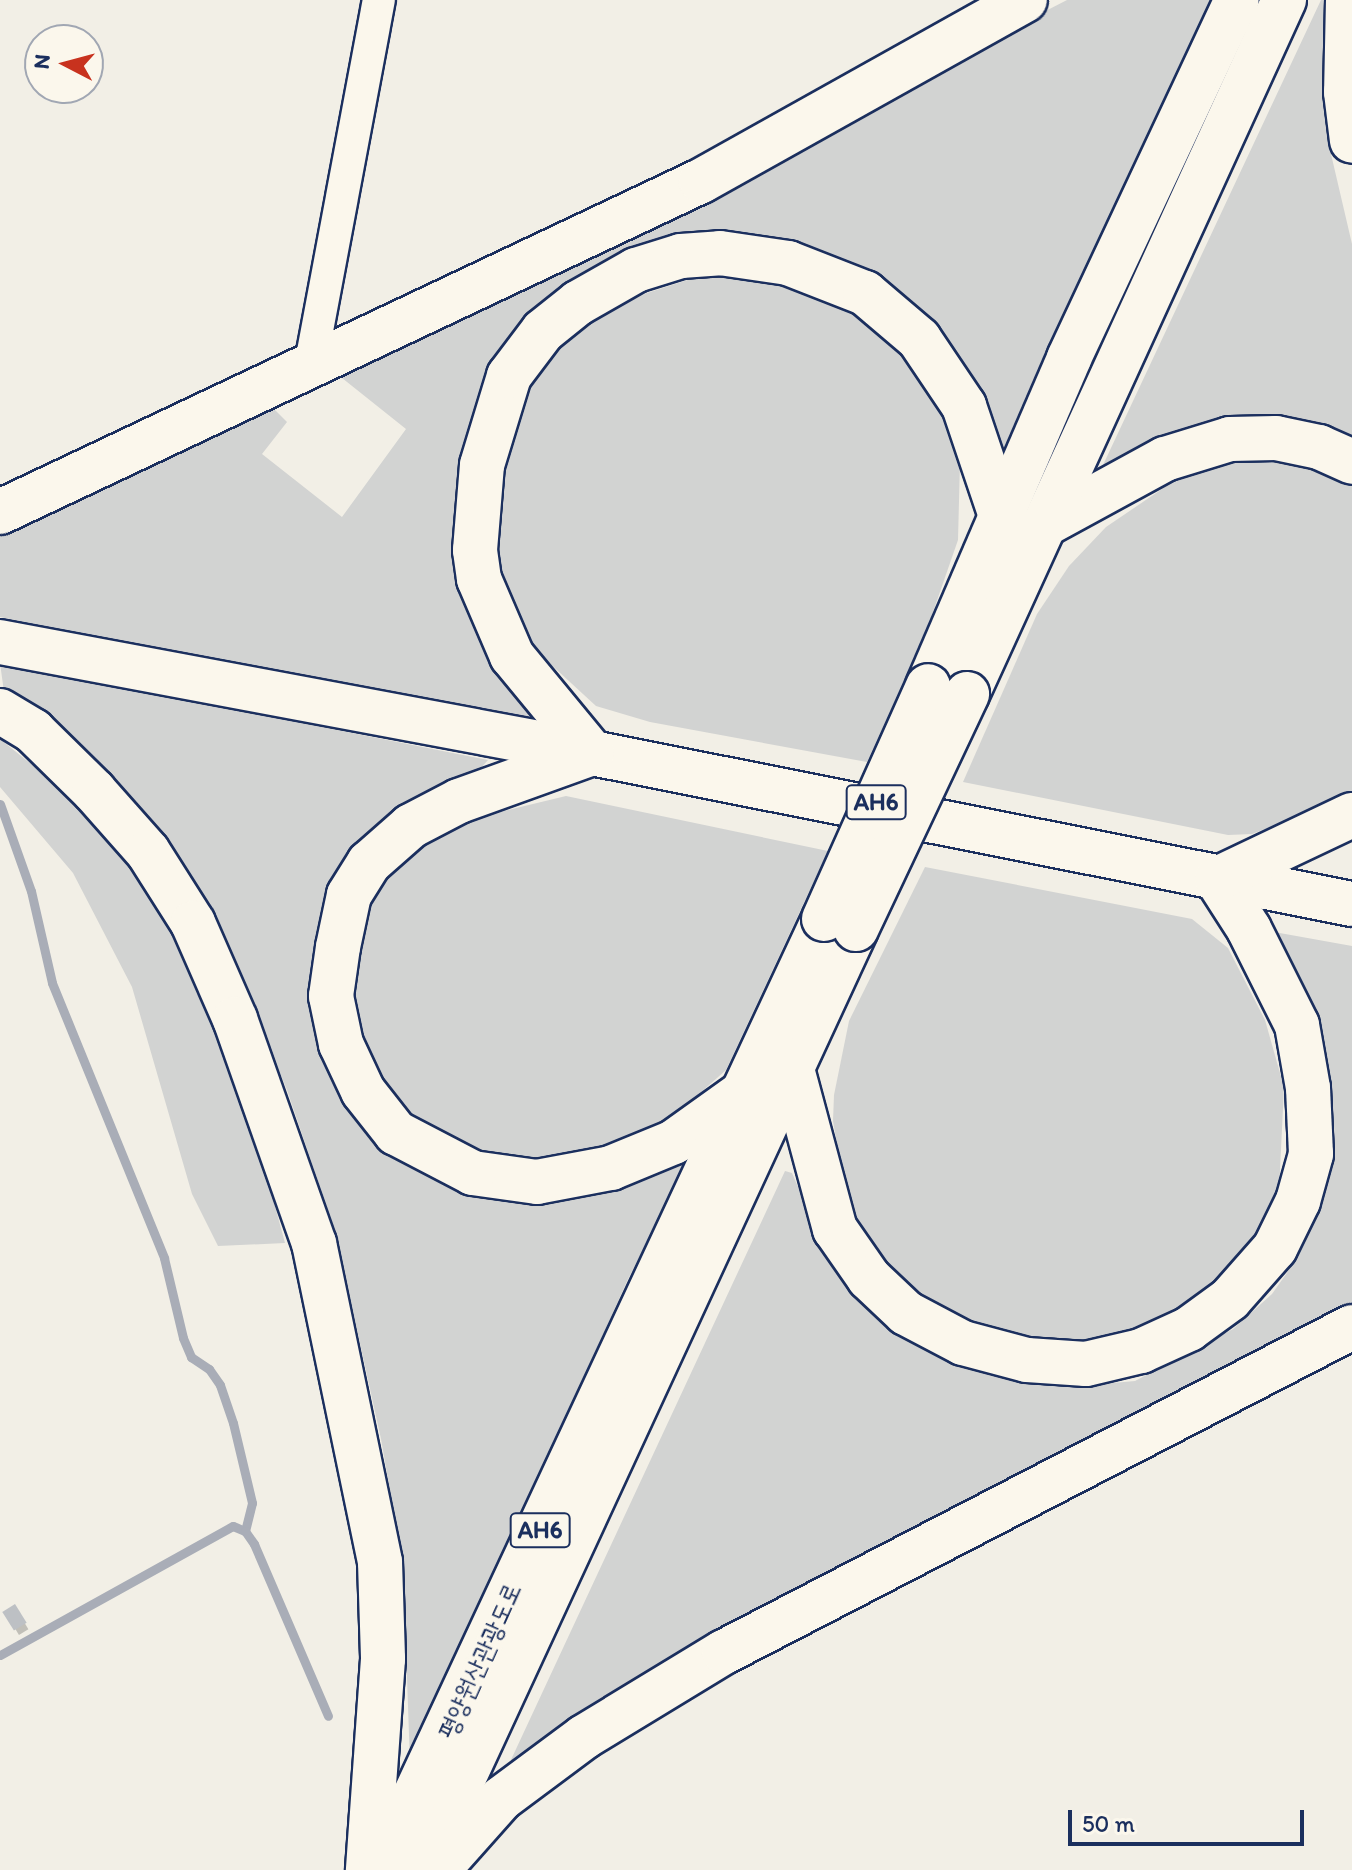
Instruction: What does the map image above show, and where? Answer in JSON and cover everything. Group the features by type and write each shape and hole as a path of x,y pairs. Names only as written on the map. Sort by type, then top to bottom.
{"main road":[{"path":"0,512 701,181 1025,0"},
{"path":"948,690 1001,516 1069,358 1237,0"},
{"path":"948,690 1044,525 1284,0"},
{"path":"1348,0 1346,92 1352,141"},
{"path":"592,753 512,656 494,623 475,550 482,465 509,376 543,331 601,290 636,270 681,256 720,253 788,263 865,293 919,339 945,373 964,406 1001,516"},
{"path":"1044,525 1165,459 1230,439 1276,438 1319,447 1352,462"},
{"path":"0,642 592,753 1352,904"},
{"name":"AH6","path":"840,924 948,690"},
{"path":"0,711 33,731 94,791 148,852 193,923 235,1019 314,1243 380,1562 383,1659 368,1870"},
{"path":"592,753 459,801 411,826 369,863 349,895 338,947 331,996 341,1044 363,1091 396,1133 473,1173 524,1180 611,1168 674,1142 741,1094"},
{"path":"1217,879 1352,815"},
{"path":"792,1069 835,1229 869,1278 906,1313 963,1343 1027,1360 1086,1364 1141,1351 1189,1329 1230,1299 1275,1248 1298,1201 1311,1154 1308,1088 1297,1025 1249,929 1217,879"},
{"path":"666,1298 792,1069 840,924"},
{"path":"421,1870 666,1298 741,1094 840,924"},
{"name":"평양원산관광도로","path":"380,1870 666,1298"},
{"path":"438,1870 502,1798 584,1737 724,1652 791,1621 1352,1327"}],"street":[{"path":"310,368 379,0"}],"shaded area":[{"path":"1067,0 1237,0 1011,482 866,273 824,252 754,236 576,286 467,462 530,695 528,722 0,617 0,534 271,406 287,422 262,454 342,517 406,429 337,374"},
{"path":"1321,0 1339,0 1331,154 1352,244 1352,444 1096,480"},
{"path":"750,276 804,287 877,327 922,377 948,417 960,462 958,540 925,635 867,762 650,722 596,706 533,648 497,574 498,481 513,422 531,383 563,345 597,317 647,293 694,278"},
{"path":"1241,458 1277,458 1315,467 1352,486 1352,795 1252,834 1228,835 963,782 1037,614 1069,566 1106,527 1165,487 1213,464"},
{"path":"0,663 488,760 471,779 403,817 324,994 443,1175 690,1158 628,1279 410,1763 403,1565 381,1439 336,1234 287,1090 212,909 172,846 116,787 4,692"},
{"path":"0,739 77,801 142,880 181,940 236,1063 285,1243 218,1246 192,1194 132,987 73,873 0,787"},
{"path":"566,796 828,851 726,1070 664,1125 605,1159 485,1163 407,1122 354,1045 349,990 369,898 392,866 430,838 483,816"},
{"path":"925,867 1192,919 1228,948 1265,1020 1284,1087 1279,1191 1267,1224 1241,1264 1173,1319 1082,1349 973,1332 887,1273 857,1227 844,1185 833,1121 834,1095 849,1021"},
{"path":"1268,931 1352,946 1352,1308 490,1805 785,1171 792,1173 805,1203 961,1364 991,1376 1079,1386 1135,1381 1233,1329 1272,1294 1296,1260 1313,1223 1335,1145 1332,1090 1318,1035"}],"building":[{"path":"15,1604 27,1623 14,1631 2,1612"}],"waterway":[{"path":"0,804 31,891 52,983 164,1258 183,1338 191,1357 209,1369 220,1385 233,1423 252,1503 245,1531"},
{"path":"0,1655 233,1526 245,1531 254,1544 328,1716"}]}
